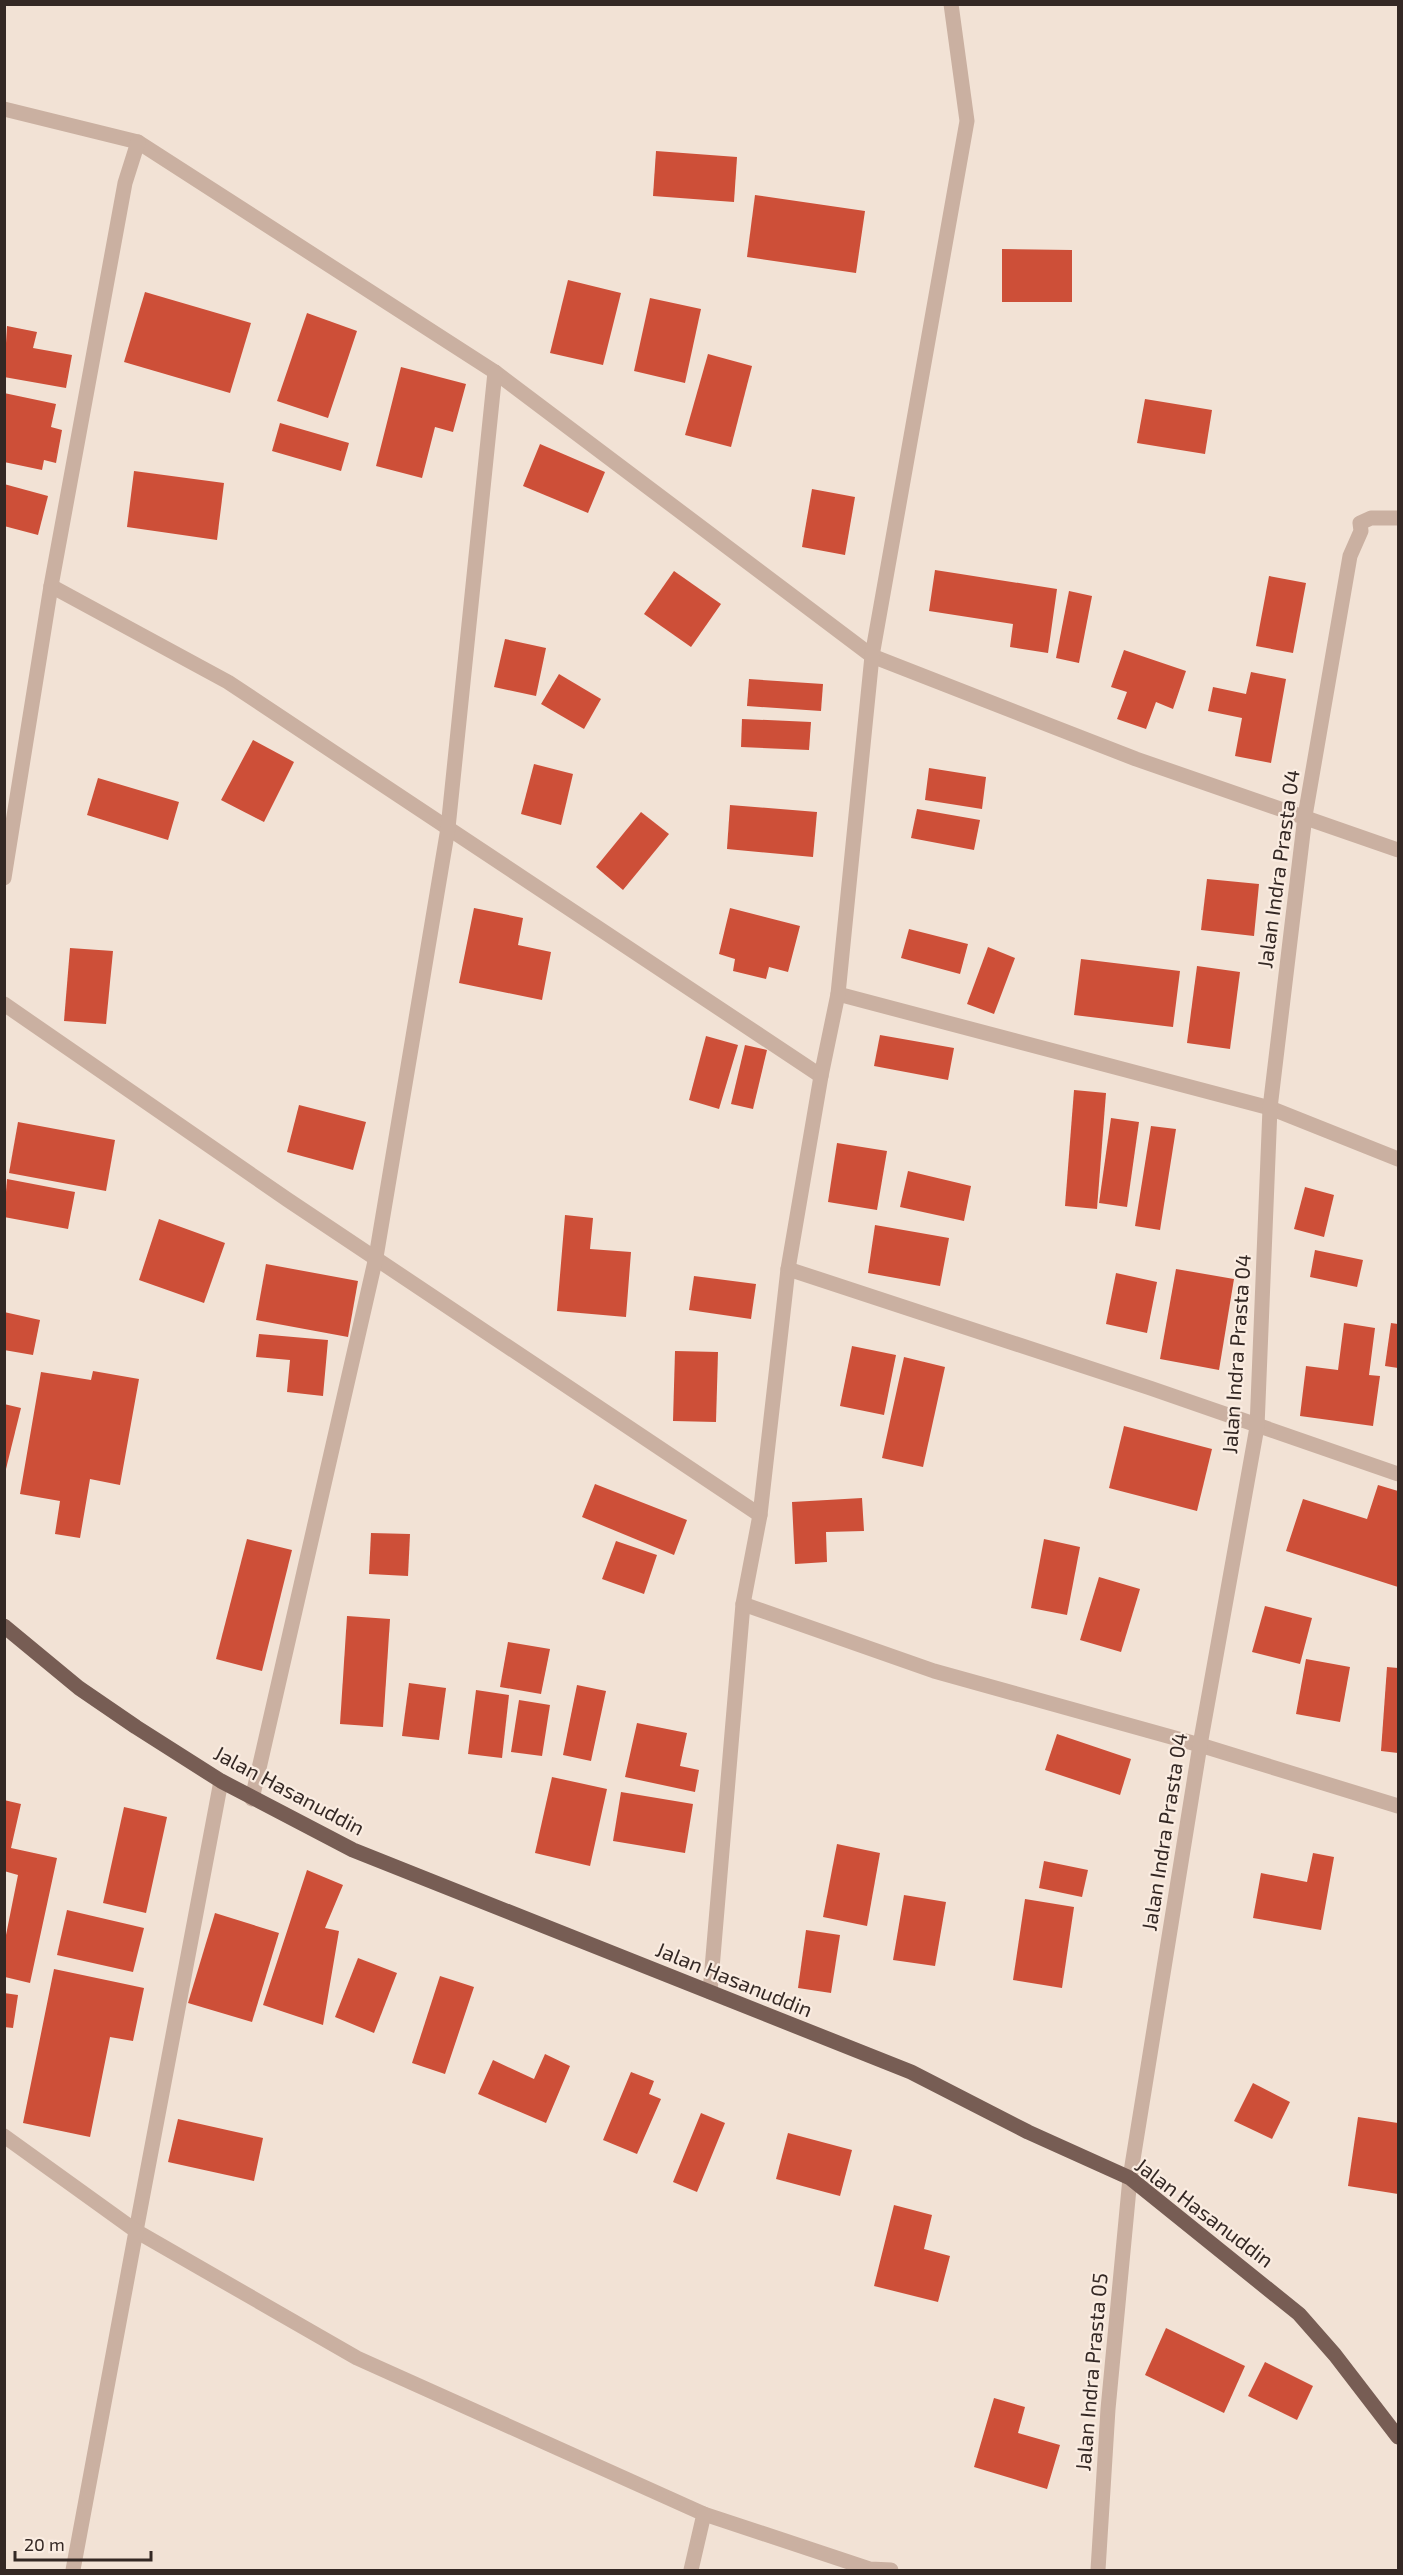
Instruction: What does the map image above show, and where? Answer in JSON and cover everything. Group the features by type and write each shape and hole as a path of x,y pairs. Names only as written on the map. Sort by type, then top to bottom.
{"main road":[{"name":"Jalan Hasanuddin","path":"4,1626 79,1688 221,1781 353,1850 710,1992 794,2028 911,2072 1028,2132 1130,2178 1299,2314 1335,2355 1398,2438"}],"street":[{"path":"710,1992 743,1604 760,1515 788,1269 821,1076 838,994 872,656 967,121 951,4"},
{"path":"4,109 138,142 495,372 872,656 1136,759 1398,850"},
{"path":"4,878 51,586 124,183 138,142"},
{"path":"252,1799 376,1257 448,828 495,372"},
{"name":"Jalan Indra Prasta 04","path":"1130,2178 1200,1744 1257,1427 1270,1108 1305,816 1350,556 1361,531 1360,523 1371,518 1398,518"},
{"path":"51,586 228,682 821,1076"},
{"path":"838,994 1270,1108 1398,1160"},
{"path":"4,1004 288,1200 760,1515"},
{"path":"788,1269 1150,1388 1398,1474"},
{"path":"743,1604 934,1671 1200,1744 1398,1806"},
{"path":"73,2571 221,1781"},
{"path":"4,2136 136,2231 357,2358 704,2514 870,2569 891,2571"},
{"name":"Jalan Indra Prasta 05","path":"1098,2571 1108,2409 1130,2178"},
{"path":"691,2571 704,2514"}],"building":[{"path":"656,151 737,157 734,202 653,196"},
{"path":"755,195 865,211 856,273 747,257"},
{"path":"1002,249 1072,250 1072,302 1002,302"},
{"path":"568,280 621,293 603,365 550,353"},
{"path":"145,292 251,323 230,393 124,362"},
{"path":"650,298 701,309 685,383 634,371"},
{"path":"307,313 357,331 328,418 277,401"},
{"path":"7,326 37,332 33,348 72,355 66,388 4,377"},
{"path":"708,354 752,366 731,447 685,435"},
{"path":"401,367 466,384 453,432 435,427 422,478 376,466"},
{"path":"4,393 56,404 51,427 62,430 56,463 44,460 42,470 4,462"},
{"path":"1145,399 1212,410 1205,454 1137,443"},
{"path":"280,423 349,443 341,471 272,451"},
{"path":"540,444 605,472 588,513 523,486"},
{"path":"134,471 224,483 217,540 127,527"},
{"path":"4,484 48,496 38,535 4,526"},
{"path":"812,489 855,497 845,555 802,547"},
{"path":"935,570 1057,589 1048,653 1010,647 1013,624 929,611"},
{"path":"674,571 721,604 691,647 644,614"},
{"path":"1269,576 1306,583 1293,653 1256,646"},
{"path":"1069,591 1092,596 1079,663 1056,658"},
{"path":"505,639 546,648 536,696 494,687"},
{"path":"1124,650 1186,671 1173,709 1156,702 1146,729 1117,719 1127,692 1111,687"},
{"path":"1251,672 1286,679 1271,763 1235,756 1242,718 1208,711 1213,687 1246,694"},
{"path":"559,674 601,699 584,729 541,704"},
{"path":"749,679 823,684 821,711 747,706"},
{"path":"742,719 811,722 809,750 741,747"},
{"path":"253,740 294,762 264,822 221,800"},
{"path":"534,764 573,774 561,825 521,814"},
{"path":"929,768 986,777 982,809 925,800"},
{"path":"98,778 179,802 168,840 87,815"},
{"path":"730,805 817,812 813,857 727,849"},
{"path":"917,809 980,820 974,850 911,838"},
{"path":"641,812 669,834 623,890 596,867"},
{"path":"1207,879 1259,884 1254,936 1201,930"},
{"path":"474,908 523,918 518,945 551,952 542,1000 459,983"},
{"path":"730,908 800,926 788,972 769,967 766,979 733,971 735,959 719,954"},
{"path":"909,929 968,944 960,974 901,958"},
{"path":"988,947 1015,958 994,1014 967,1004"},
{"path":"70,948 113,951 106,1024 64,1021"},
{"path":"1081,959 1180,971 1173,1027 1074,1015"},
{"path":"1197,966 1240,972 1230,1049 1187,1043"},
{"path":"880,1035 954,1048 948,1080 874,1066"},
{"path":"706,1036 738,1045 719,1109 689,1100"},
{"path":"745,1045 767,1050 753,1109 731,1104"},
{"path":"1074,1090 1106,1093 1097,1209 1065,1206"},
{"path":"299,1105 366,1122 353,1170 287,1152"},
{"path":"1111,1118 1139,1122 1127,1207 1099,1203"},
{"path":"18,1122 115,1140 106,1191 9,1173"},
{"path":"1151,1126 1176,1129 1160,1230 1135,1226"},
{"path":"837,1143 887,1151 877,1210 828,1202"},
{"path":"908,1171 971,1186 964,1221 900,1207"},
{"path":"7,1179 75,1192 68,1229 4,1217"},
{"path":"1305,1187 1334,1195 1324,1237 1294,1229"},
{"path":"565,1215 593,1218 590,1249 631,1252 626,1317 557,1311"},
{"path":"159,1219 225,1243 204,1303 139,1280"},
{"path":"875,1225 949,1238 940,1286 868,1273"},
{"path":"1315,1250 1363,1260 1357,1287 1310,1277"},
{"path":"266,1264 358,1281 348,1337 256,1320"},
{"path":"1176,1269 1234,1279 1219,1370 1160,1359"},
{"path":"1116,1273 1157,1282 1147,1333 1106,1324"},
{"path":"694,1276 756,1284 751,1319 689,1310"},
{"path":"4,1312 40,1320 33,1355 4,1350"},
{"path":"1344,1323 1375,1328 1369,1375 1380,1376 1373,1426 1300,1416 1306,1366 1338,1370"},
{"path":"1391,1323 1398,1324 1398,1368 1385,1366"},
{"path":"259,1334 328,1340 323,1396 287,1392 290,1360 256,1357"},
{"path":"852,1346 896,1355 884,1415 840,1406"},
{"path":"675,1351 718,1352 716,1422 673,1421"},
{"path":"904,1357 945,1367 923,1467 882,1458"},
{"path":"93,1371 139,1379 120,1485 90,1479 80,1538 55,1534 60,1501 20,1494 41,1372 91,1380"},
{"path":"4,1404 21,1408 5,1473 4,1472"},
{"path":"1124,1426 1212,1449 1197,1511 1109,1488"},
{"path":"595,1484 687,1520 674,1555 582,1517"},
{"path":"1378,1485 1398,1491 1398,1587 1286,1551 1303,1499 1367,1519"},
{"path":"862,1498 864,1531 826,1532 827,1562 795,1564 792,1502"},
{"path":"371,1533 410,1534 408,1576 369,1574"},
{"path":"247,1539 292,1550 262,1671 216,1659"},
{"path":"1044,1539 1080,1547 1067,1615 1031,1608"},
{"path":"616,1541 657,1555 644,1594 602,1579"},
{"path":"1099,1577 1140,1589 1121,1652 1080,1640"},
{"path":"1265,1606 1312,1618 1300,1664 1252,1652"},
{"path":"347,1616 390,1619 383,1727 340,1724"},
{"path":"508,1642 550,1649 541,1694 500,1687"},
{"path":"1306,1659 1350,1667 1340,1722 1296,1714"},
{"path":"1387,1667 1398,1668 1398,1753 1381,1751"},
{"path":"409,1683 446,1688 439,1740 402,1736"},
{"path":"577,1685 606,1691 591,1761 563,1755"},
{"path":"476,1690 509,1695 502,1758 468,1754"},
{"path":"519,1700 550,1705 542,1756 511,1752"},
{"path":"637,1723 687,1733 680,1766 699,1770 695,1792 625,1777"},
{"path":"1057,1734 1131,1759 1120,1795 1045,1770"},
{"path":"552,1777 607,1789 590,1866 535,1853"},
{"path":"621,1792 693,1804 685,1853 613,1841"},
{"path":"4,1800 21,1804 11,1848 57,1858 30,1983 5,1977 5,1940 18,1875 4,1871"},
{"path":"124,1807 167,1817 146,1913 103,1903"},
{"path":"837,1844 880,1853 867,1926 823,1917"},
{"path":"1313,1853 1334,1857 1321,1930 1253,1918 1261,1873 1307,1882"},
{"path":"1044,1861 1088,1870 1082,1897 1039,1888"},
{"path":"307,1870 343,1885 325,1928 339,1931 323,2025 263,2005"},
{"path":"904,1895 946,1902 935,1966 893,1960"},
{"path":"1025,1899 1074,1907 1062,1988 1013,1980"},
{"path":"67,1910 144,1928 133,1972 57,1955"},
{"path":"215,1913 279,1933 252,2022 188,2003"},
{"path":"806,1930 840,1935 831,1993 798,1988"},
{"path":"358,1958 397,1973 374,2033 335,2017"},
{"path":"54,1969 144,1988 133,2041 110,2037 90,2137 23,2123"},
{"path":"440,1976 474,1987 445,2074 412,2063"},
{"path":"4,1993 18,1995 13,2028 4,2027"},
{"path":"545,2054 570,2066 546,2123 478,2094 493,2060 534,2079"},
{"path":"631,2072 654,2081 649,2094 661,2099 637,2154 603,2140"},
{"path":"1253,2083 1290,2102 1272,2139 1234,2121"},
{"path":"701,2113 725,2123 697,2192 673,2182"},
{"path":"1358,2117 1398,2123 1398,2194 1348,2186"},
{"path":"178,2119 263,2138 254,2181 168,2162"},
{"path":"788,2133 852,2150 840,2196 776,2179"},
{"path":"894,2205 932,2215 924,2249 950,2256 938,2302 874,2286"},
{"path":"1166,2328 1245,2366 1224,2413 1145,2375"},
{"path":"1265,2362 1313,2386 1297,2420 1248,2396"},
{"path":"994,2398 1025,2407 1018,2433 1060,2445 1047,2489 974,2467"}]}
